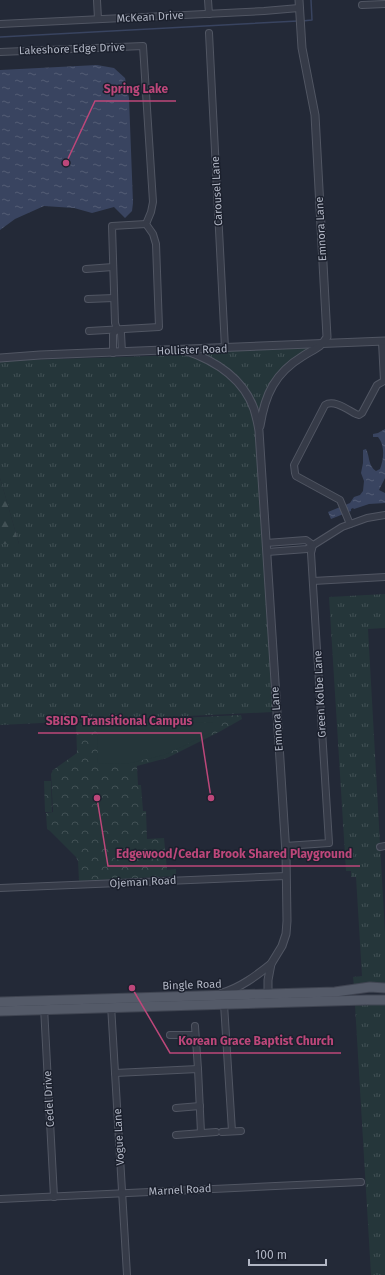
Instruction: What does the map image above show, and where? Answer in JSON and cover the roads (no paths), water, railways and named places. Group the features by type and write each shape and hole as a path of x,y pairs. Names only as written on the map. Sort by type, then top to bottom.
{"main road":[{"name":"Bingle Road","path":"336,996 370,987 385,988"},
{"name":"Bingle Road","path":"180,1001 211,996 268,998 336,996 385,1000"},
{"name":"Bingle Road","path":"0,1002 44,1001 111,1003 180,1001 224,1004 268,998"},
{"name":"Bingle Road","path":"0,1011 45,1010 111,1003"}],"street":[{"path":"97,0 98,19"},
{"path":"208,0 209,14"},
{"name":"Emnora Lane","path":"259,430 262,410 274,382 284,370 295,361 324,344 327,337 315,115 300,31 299,0"},
{"path":"362,5 385,4"},
{"name":"McKean Drive","path":"0,24 299,8"},
{"name":"Carousel Lane","path":"209,33 225,348"},
{"name":"Lakeshore Edge Drive","path":"0,52 143,46 153,202 146,224"},
{"path":"89,331 116,329 159,327 156,244 146,224 112,226 116,329 113,334 113,353"},
{"path":"86,269 113,268"},
{"path":"88,300 114,298"},
{"path":"116,329 121,334 122,352"},
{"name":"Hollister Road","path":"0,358 40,355 324,344 383,344"},
{"path":"349,521 341,502 296,476 294,473 294,465 325,405 328,403 333,403 359,415 362,414 377,385 384,381 383,344"},
{"name":"Emnora Lane","path":"184,350 215,363 238,383 247,395 254,409 259,430 285,846 287,921 286,934 282,946 271,964 268,980 268,998"},
{"path":"267,552 307,549 349,521 385,514"},
{"path":"266,543 306,540 313,545"},
{"name":"Green Kolbe Lane","path":"285,846 329,843 311,554 313,545"},
{"path":"313,581 385,578"},
{"name":"Ojeman Road","path":"0,888 286,876"},
{"path":"211,996 235,988 251,979 271,964"},
{"name":"Cedel Drive","path":"44,1001 54,1197"},
{"name":"Vogue Lane","path":"111,1003 127,1275"},
{"path":"224,1004 232,1131"},
{"path":"195,1026 201,1133"},
{"path":"170,1035 195,1034"},
{"path":"115,1073 198,1069"},
{"path":"176,1108 200,1106"},
{"path":"176,1135 241,1131"},
{"name":"Marnel Road","path":"0,1199 122,1192 360,1182"}],"water":[{"path":"97,65 114,68 125,78 129,98 133,203 132,211 125,218 114,207 92,213 74,208 44,206 15,219 0,230 0,70"},
{"path":"385,429 385,478 379,490 385,493 385,503 369,504 354,509 353,508 351,511 331,519 328,512 350,503 354,497 360,495 363,491 364,481 361,473 363,450 366,449 373,469 376,471 380,469 383,457 383,448 378,437 373,437 373,434"}],"waterway":[{"path":"302,21 312,20 311,0"},
{"path":"0,37 298,21"}],"place":[{"name":"Spring Lake","path":"66,163"},
{"name":"Edgewood/Cedar Brook Shared Playground","path":"97,798"},
{"name":"SBISD Transitional Campus","path":"211,798"},
{"name":"Korean Grace Baptist Church","path":"132,988"}]}
